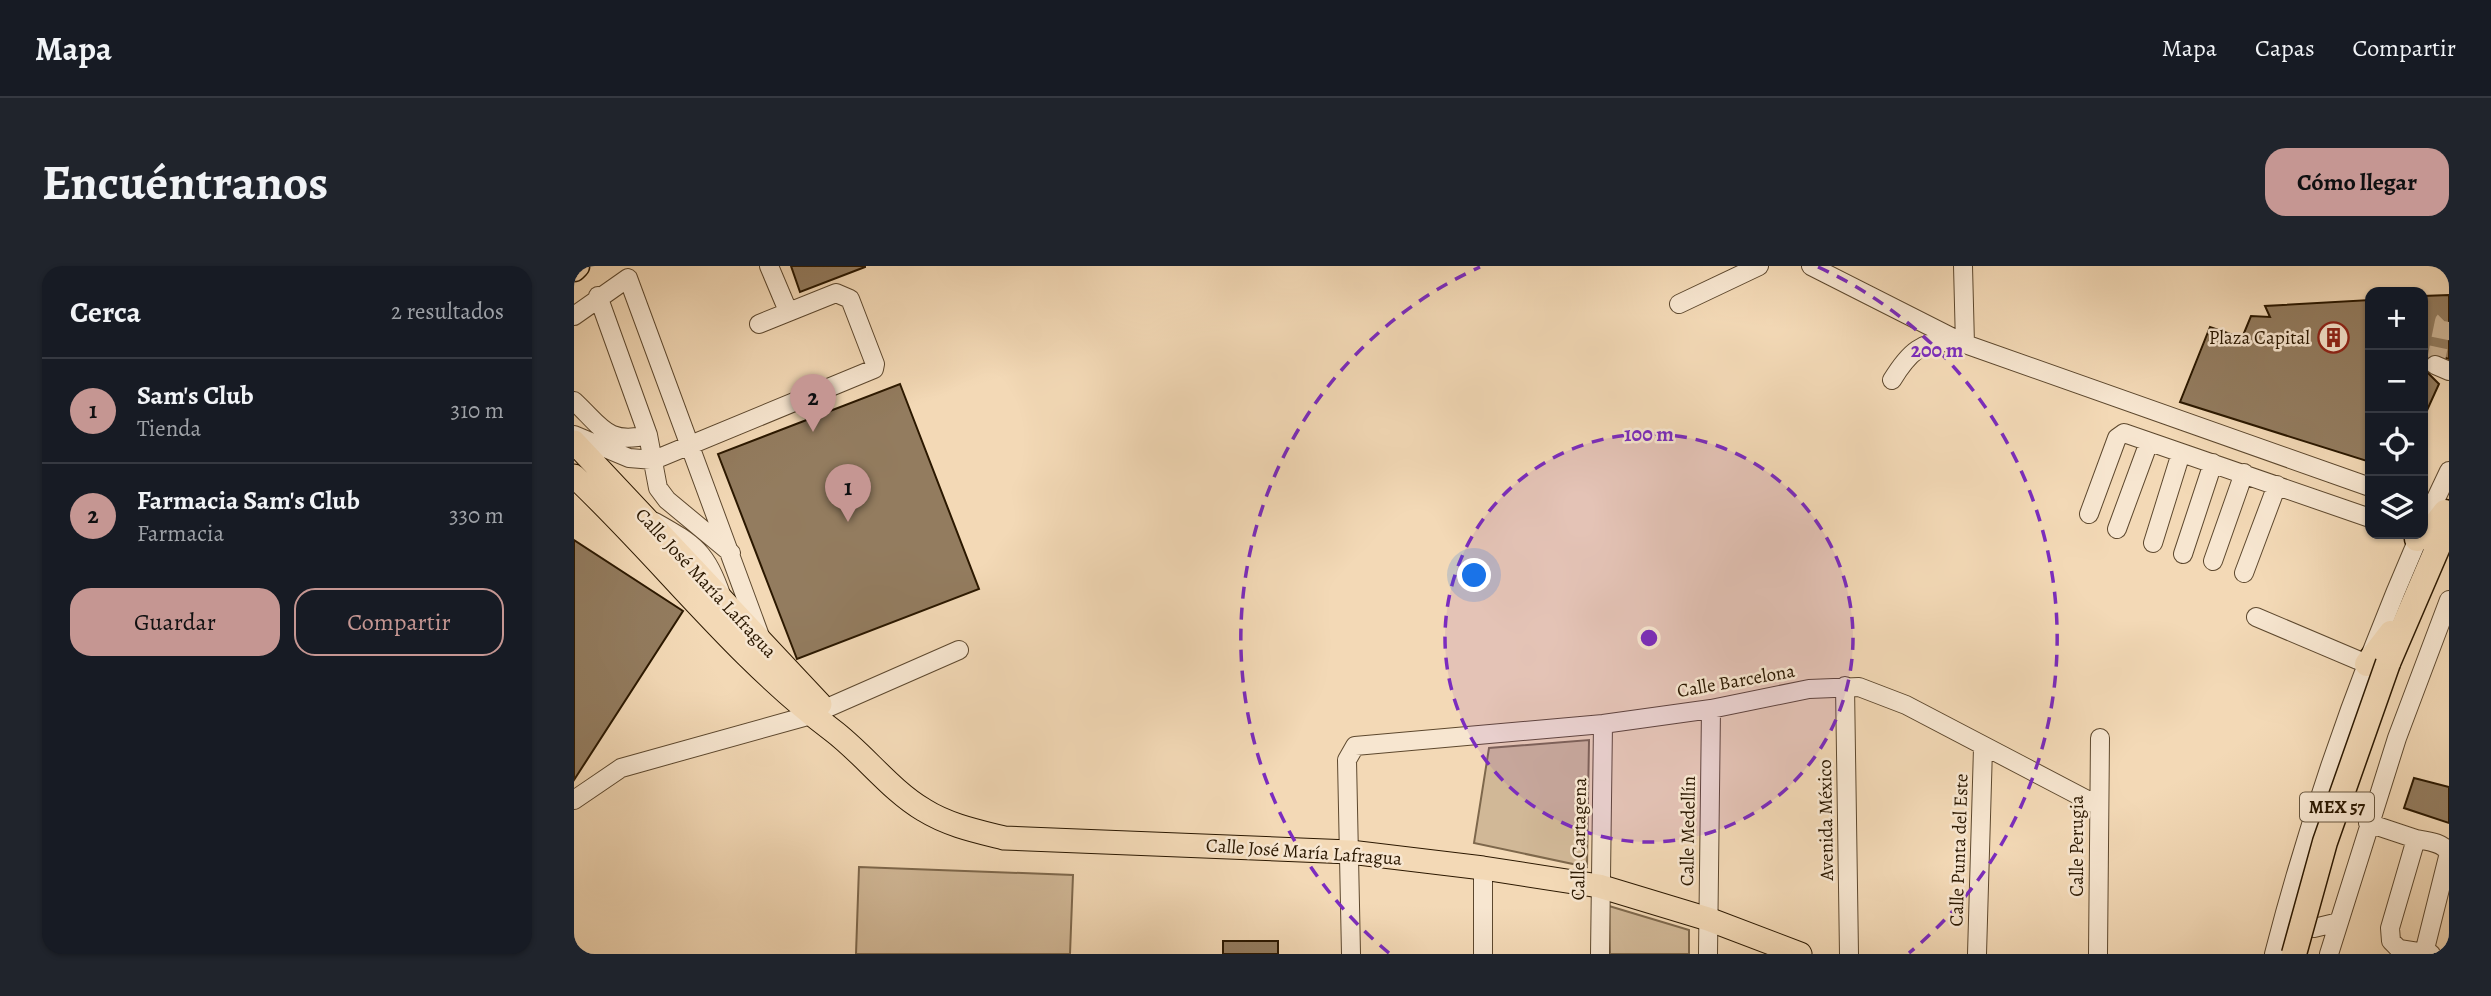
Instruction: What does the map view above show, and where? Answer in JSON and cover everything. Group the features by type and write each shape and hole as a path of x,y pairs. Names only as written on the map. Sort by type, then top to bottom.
{"highway":[{"path":"2428,531 2431,531 2438,511"},
{"name":"MEX 57","path":"2294,954 2325,842 2385,666 2413,604 2438,511"},
{"name":"MEX 57","path":"2311,954 2385,666 2449,564"}],"main road":[{"name":"Calle José María Lafragua","path":"574,442 763,644 822,717"},
{"path":"591,460 596,484 611,511"},
{"name":"Calle José María Lafragua","path":"574,476 611,511 710,620 822,717 923,810 962,828 1004,838 1350,852 1483,868 1599,886 1708,919 1800,954"}],"street":[{"path":"769,266 788,312"},
{"path":"1679,304 1759,266"},
{"path":"1811,266 1965,344 2365,485"},
{"path":"1963,266 1965,344"},
{"path":"574,316 628,271"},
{"path":"574,304 628,271"},
{"path":"628,271 763,644"},
{"path":"574,435 629,458 654,460 691,447 874,369 875,365 848,296 836,293 759,324"},
{"path":"598,296 648,435 654,460 654,480 667,500 731,553"},
{"path":"1892,380 1906,356 1918,347 1940,341 1965,344"},
{"path":"574,401 611,436 621,440 648,435"},
{"path":"2089,514 2117,438 2129,434 2365,516"},
{"path":"2117,529 2149,442"},
{"path":"2153,543 2181,453"},
{"path":"2183,554 2213,463"},
{"path":"2438,511 2449,471"},
{"path":"2213,561 2244,473"},
{"path":"2244,573 2277,485"},
{"path":"2274,954 2304,840 2385,666 2415,539"},
{"path":"2329,954 2368,823 2447,611"},
{"path":"2256,617 2385,666"},
{"path":"574,800 621,768 822,717 959,650"},
{"name":"Calle Barcelona","path":"1350,852 1347,760 1355,746 1603,724 1711,709 1809,689 1845,686 1874,690 2097,805"},
{"name":"Avenida México","path":"1845,686 1849,954"},
{"name":"Calle Medellín","path":"1708,954 1711,709"},
{"name":"Calle Cartagena","path":"1600,954 1603,724"},
{"name":"Calle Perugia","path":"2098,954 2097,805 2100,738"},
{"name":"Calle Punta del Este","path":"1977,954 1983,748"},
{"path":"2368,823 2434,842 2446,848 2449,853 2427,953 2399,949 2391,941 2390,935 2416,839"},
{"path":"1350,852 1351,954"},
{"path":"1483,868 1483,954"},
{"path":"2288,897 2290,909 2298,922 2314,928 2339,922"}],"shaded area":[{"path":"1589,740 1587,867 1474,843 1489,748"},
{"path":"859,867 1073,875 1070,954 856,954"},
{"path":"1609,906 1689,930 1689,954 1610,954"}],"building":[{"path":"791,266 865,266 865,267 800,292"},
{"path":"2449,295 2449,359 2434,354 2428,358 2428,296"},
{"name":"Plaza Capital","path":"2365,300 2365,460 2180,402 2210,327 2242,338 2251,316 2270,317 2265,306"},
{"path":"2428,373 2439,384 2428,408"},
{"path":"900,384 979,589 797,659 718,454"},
{"path":"574,540 683,611 574,780"},
{"path":"2414,778 2449,787 2449,823 2404,808"},
{"path":"1223,941 1278,941 1278,954 1223,954"}],"tunnel":[{"path":"2435,365 2444,321 2449,316"}],"place":[{"name":"Plaza Capital","path":"2333,338"},
{"name":"Farmacia Sam's Club","path":"813,432"},
{"name":"Sam's Club","path":"848,522"}]}
